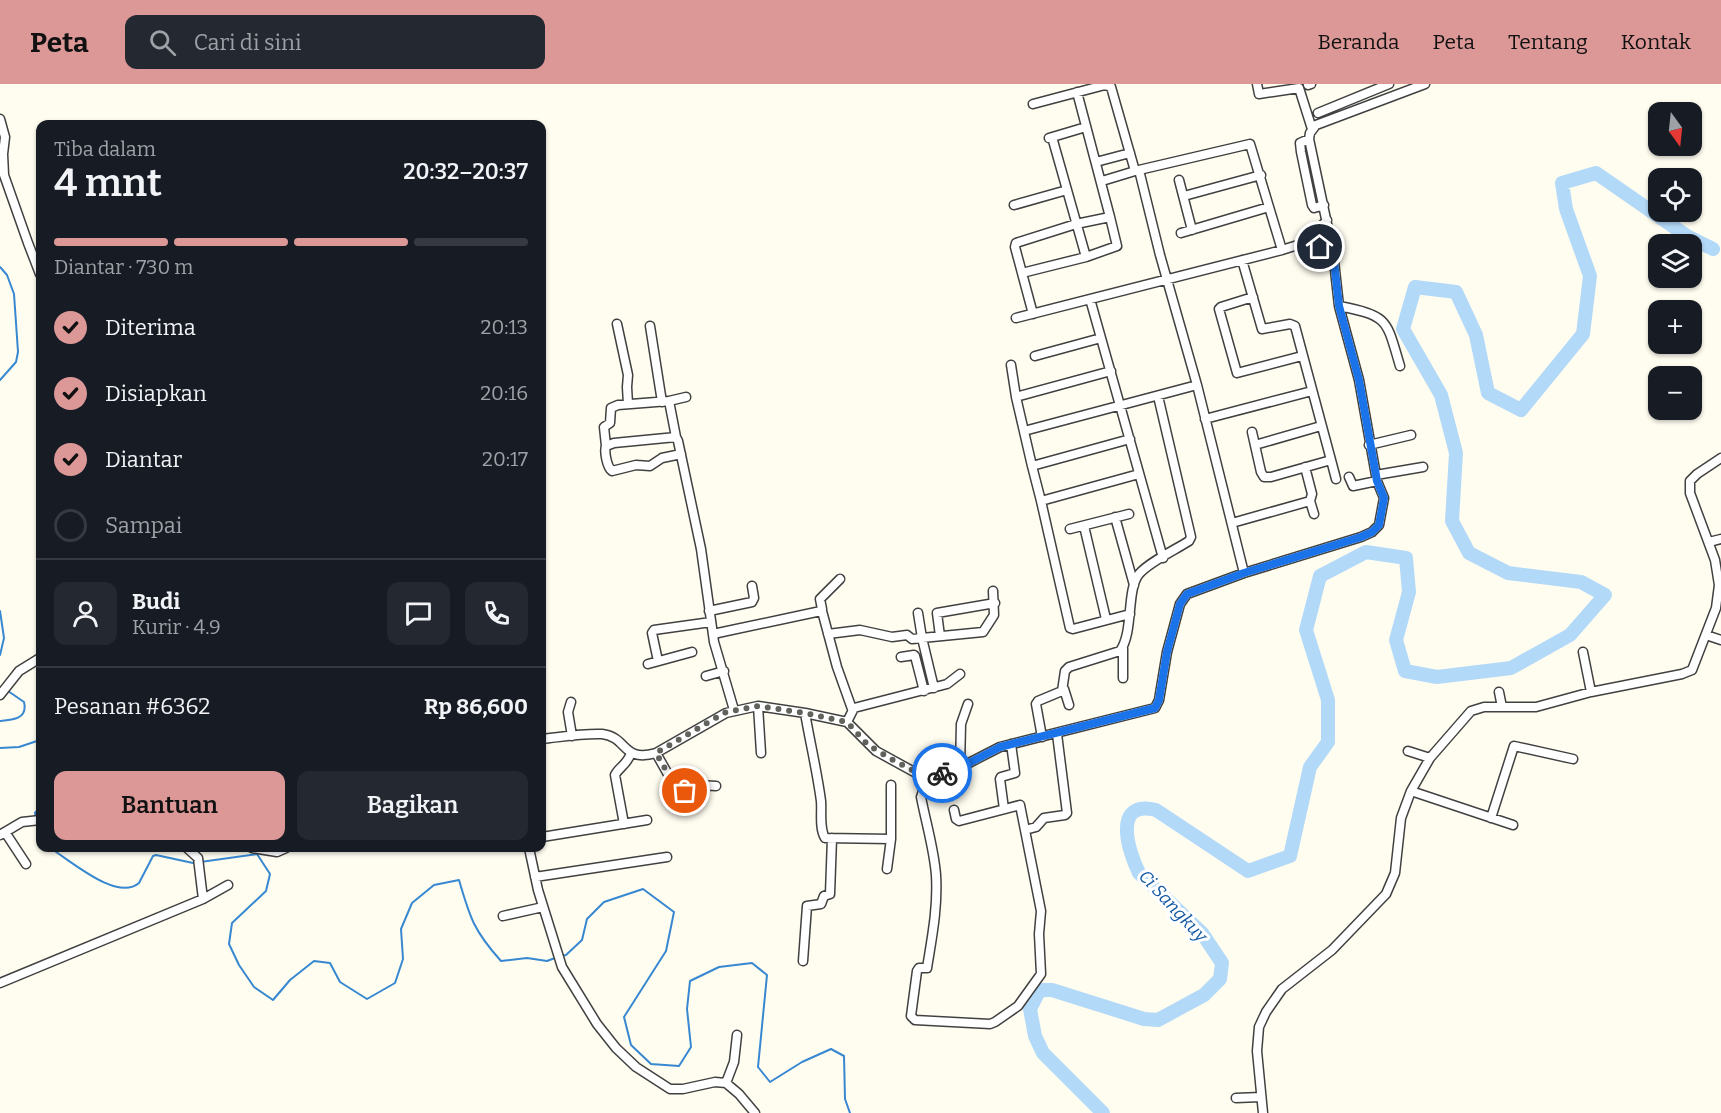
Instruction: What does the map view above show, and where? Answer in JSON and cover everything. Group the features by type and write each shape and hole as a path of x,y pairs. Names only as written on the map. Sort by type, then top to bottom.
{"street":[{"path":"1257,84 1259,94 1299,88 1312,129"},
{"path":"1318,113 1389,84"},
{"path":"954,810 956,819 959,821 1020,805 1041,911 1039,934 1041,974 1018,1006 990,1024 914,1019 911,1013 917,971 919,968 927,968 936,907 935,872 922,792 926,783 936,775 960,767 1000,747 1155,708 1159,700 1167,652 1183,598 1192,591 1372,532 1379,525 1384,498 1376,478 1359,380 1339,306 1333,252 1309,139 1316,125 1412,86 1425,84"},
{"path":"1033,104 1109,86 1137,171 1197,385 1244,573"},
{"path":"1022,273 1117,246 1102,181 1077,92"},
{"path":"0,119 5,136 4,175 36,264"},
{"path":"1086,127 1049,138 1086,256"},
{"path":"1102,181 1248,143 1252,146 1282,250"},
{"path":"1096,162 1130,153"},
{"path":"1184,196 1261,175"},
{"path":"1179,180 1192,230"},
{"path":"1014,205 1067,190"},
{"path":"1181,233 1269,207"},
{"path":"1033,314 1015,245 1017,241 1110,217"},
{"path":"1016,318 1282,250 1307,242 1327,220"},
{"path":"1307,242 1333,252"},
{"path":"1242,260 1262,329 1293,324 1336,479"},
{"path":"1253,297 1220,309 1235,372 1240,374 1302,356"},
{"path":"1090,299 1163,558"},
{"path":"1339,306 1371,312 1379,317 1387,326 1400,366"},
{"path":"617,324 628,375 628,404"},
{"path":"650,326 700,543 713,634 734,710"},
{"path":"1035,356 1101,338"},
{"path":"1011,365 1016,397 1070,628 1130,614"},
{"path":"1016,397 1111,371"},
{"path":"1024,431 1197,385"},
{"path":"1205,419 1312,391"},
{"path":"1123,678 1123,648 1136,577 1141,571 1189,541 1191,537 1158,396"},
{"path":"681,454 662,458 650,466 639,465 610,470 605,450 604,427 610,423 612,406 686,397"},
{"path":"1255,445 1321,426"},
{"path":"1252,432 1264,477 1331,460"},
{"path":"1369,445 1411,435"},
{"path":"606,446 676,437"},
{"path":"1032,466 1130,439"},
{"path":"1263,1113 1257,1051 1259,1027 1282,989 1332,950 1386,894 1395,873 1401,818 1411,791 1430,758 1445,738 1474,709 1536,707 1591,692 1688,672 1695,665 1719,604 1719,577 1690,493 1690,481 1721,458"},
{"path":"1305,467 1314,514"},
{"path":"1349,477 1353,486 1423,467"},
{"path":"1041,501 1139,474"},
{"path":"1232,523 1310,501"},
{"path":"1070,529 1129,514"},
{"path":"1115,518 1134,586"},
{"path":"1084,526 1106,619"},
{"path":"1708,543 1721,539"},
{"path":"840,579 820,598 837,667 852,709 847,722"},
{"path":"709,611 752,602 754,598 752,586"},
{"path":"828,634 860,630 892,637 907,635 912,639 984,632 994,615 993,591"},
{"path":"940,636 937,613 995,603"},
{"path":"713,634 822,611"},
{"path":"918,613 934,688"},
{"path":"658,661 652,633 654,630 711,622"},
{"path":"1706,635 1721,639"},
{"path":"1069,705 1064,689 1065,671 1068,667 1118,653 1123,648"},
{"path":"648,664 692,652"},
{"path":"1583,652 1591,692"},
{"path":"901,657 915,656 924,691"},
{"path":"3,692 19,671 36,660"},
{"path":"706,676 724,671"},
{"path":"852,709 934,688 953,681 960,674"},
{"path":"1042,737 1036,704 1040,699 1064,689"},
{"path":"1499,692 1502,707"},
{"path":"571,702 568,711 572,736"},
{"path":"960,767 961,724 968,704"},
{"path":"758,706 761,753"},
{"path":"546,739 608,735 634,754 656,753 734,710 758,706 847,722 876,751 916,772 936,775"},
{"path":"805,713 816,770 822,833 825,838 891,839"},
{"path":"1025,830 1036,827 1044,818 1067,813 1057,734"},
{"path":"1004,809 1000,780 1001,777 1015,773 1011,744"},
{"path":"1491,818 1514,746 1573,759"},
{"path":"1408,750 1430,758"},
{"path":"656,753 669,776 681,790 686,791 698,786 716,786"},
{"path":"624,824 615,776 634,754"},
{"path":"887,869 891,839 891,785"},
{"path":"1411,791 1513,825"},
{"path":"26,864 2,833 22,822 36,820"},
{"path":"546,836 647,820"},
{"path":"803,961 807,906 821,904 824,896 830,894 832,838"},
{"path":"190,852 199,863 203,899"},
{"path":"530,852 543,907 562,967 608,1039 622,1055 664,1086 676,1089 715,1082 726,1083 756,1113"},
{"path":"535,877 667,857"},
{"path":"0,983 203,899 228,885"},
{"path":"503,916 543,907"},
{"path":"726,1083 734,1062 737,1035"},
{"path":"1236,1098 1261,1097"}],"waterway":[{"name":"Ci Sangkuy","path":"1103,1113 1043,1053 1035,1036 1030,1009 1038,993 1043,990 1052,990 1144,1019 1158,1020 1204,995 1220,979 1222,963 1202,933 1139,873 1128,840 1128,819 1133,812 1142,809 1156,810 1248,871 1290,856 1310,767 1328,742 1328,700 1306,630 1320,576 1366,552 1406,558 1409,592 1396,640 1405,671 1437,677 1511,668 1570,635 1605,595 1581,582 1508,573 1469,553 1452,521 1456,453 1441,395 1403,329 1415,287 1456,292 1476,335 1488,393 1521,410 1583,334 1590,276 1566,209 1562,183 1596,173 1687,236 1713,249"},
{"path":"0,267 7,275 14,294 18,352 16,362 0,380"},
{"path":"0,611 4,638 0,655"},
{"path":"0,721 18,718 24,712 24,702 8,691"},
{"path":"0,748 19,747 36,741"},
{"path":"36,812 36,817"},
{"path":"56,852 94,877 119,887 130,887 139,883 153,856 156,855 193,863 257,854 270,874 266,891 232,923 229,944 239,965 254,987 273,1000 290,980 314,961 330,963 340,982 367,999 395,983 403,959 401,929 412,903 434,885 459,880 474,924 501,961 527,958 547,961 555,958"},
{"path":"561,956 566,955 582,940 587,919 604,902 643,889 674,912 666,951 624,1017 631,1045 651,1064 679,1066 691,1047 687,1009 690,981 719,967 752,963 767,975 758,1067 770,1082 802,1062 831,1049 844,1056 845,1099 850,1113"}],"way so far":[{"path":"685,791 675,786 656,753 726,712 758,706 847,722 876,751 916,772 936,775 942,773"}],"route":[{"path":"942,773 965,765 1000,747 1155,708 1158,705 1167,652 1180,604 1187,594 1244,573 1361,537 1377,529 1382,518 1384,498 1377,481 1359,380 1339,306 1333,252 1320,247"}]}
